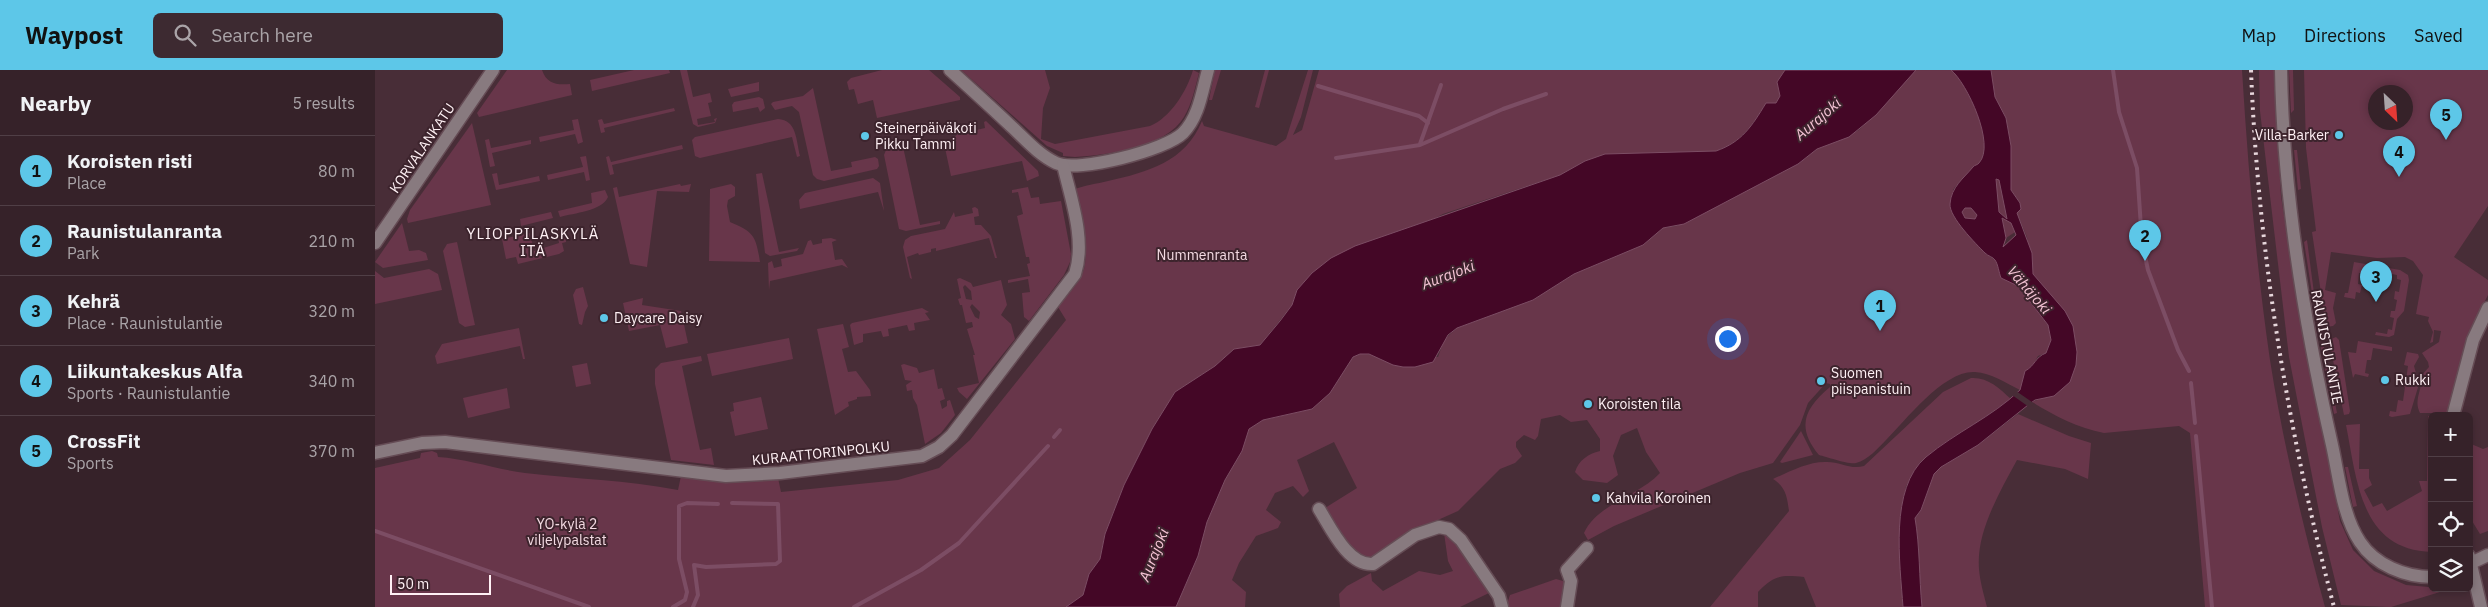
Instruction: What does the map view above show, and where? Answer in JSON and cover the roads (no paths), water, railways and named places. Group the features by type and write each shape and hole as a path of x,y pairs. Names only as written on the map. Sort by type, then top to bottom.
{"street":[{"name":"KORVALANKATU","path":"375,243 493,70"},
{"path":"951,70 1040,153 1063,165 1093,164 1156,149 1175,140 1184,132 1195,114 1208,70"},
{"name":"RAUNISTULANTIE","path":"2281,70 2282,126 2301,288 2321,395 2351,528 2361,544 2378,561 2406,574 2428,577"},
{"name":"KURAATTORINPOLKU","path":"375,454 422,443 445,442 725,476 795,471 922,456 939,448 951,435 1075,274 1080,259 1079,242 1063,165"},
{"path":"2454,412 2473,340 2488,308"},
{"path":"1319,509 1348,552 1356,560 1368,565 1373,564 1415,534 1439,527 1449,529 1465,547 1499,596 1502,607"},
{"path":"1567,607 1571,581 1567,570 1587,548"},
{"path":"2473,560 2488,556"},
{"path":"2473,574 2481,607"}],"water":[{"name":"Aurajoki","path":"1785,70 1916,70 1876,115 1849,137 1817,149 1798,164 1684,224 1663,228 1643,245 1574,274 1533,300 1457,328 1448,335 1433,362 1415,367 1403,367 1393,365 1369,354 1360,354 1353,357 1330,393 1312,409 1263,420 1249,429 1242,451 1225,480 1207,522 1198,556 1176,607 1066,607 1083,595 1089,574 1100,559 1105,534 1124,485 1152,429 1175,392 1215,366 1234,349 1260,345 1292,305 1297,290 1312,273 1331,258 1355,246 1560,175 1585,161 1605,154 1716,151 1740,138 1756,119 1766,103 1776,103 1780,96 1777,82"},
{"name":"Vähäjoki","path":"1951,70 1991,70 1995,97 2006,118 2011,146 2011,190 2020,203 2021,209 2017,213 2032,253 2033,274 2065,311 2073,326 2077,352 2076,365 2070,382 2054,396 2035,400 1978,445 1941,467 1934,474 1921,510 1915,518 1922,607 1903,607 1899,527 1906,487 1914,471 1926,457 1998,408 2020,390 2025,371 2039,357 2046,353 2051,340 2048,325 2018,286 2001,278 1995,260 1985,253 1970,237 1958,223 1951,209 1951,198 1955,188 1974,166 1979,163 1983,154 1984,143 1982,129 1971,100 1965,87","holes":["1996,179 1999,180 2007,219 1999,212","1965,208 1971,208 1977,215 1975,219 1965,218 1962,212","2002,218 2011,223 2016,235 2003,247 2006,238"]}],"waterway":[{"path":"2113,70 2119,112 2137,168 2142,242 2148,270 2178,350 2189,371"},
{"path":"1420,144 1441,85"},
{"path":"1318,86 1419,116 1428,123"},
{"path":"1336,158 1420,145 1503,109 1546,94"},
{"path":"2191,383 2195,423"},
{"path":"1054,437 1060,430"},
{"path":"2196,436 2212,607"},
{"path":"854,607 921,570 959,543 1048,446"},
{"path":"673,607 685,600 687,592 679,559 679,506 687,503 718,504"},
{"path":"693,607 698,595 694,565 706,567 776,564 780,561 778,504 732,503"},
{"path":"375,531 589,607"}],"railway":[{"path":"2251,70 2260,206 2278,341 2303,475 2334,607"}],"place":[{"name":"Villa-Barker","path":"2339,135"},
{"name":"Steinerpäiväkoti Pikku Tammi","path":"865,136"},
{"name":"CrossFit","path":"2446,140"},
{"name":"Liikuntakeskus Alfa","path":"2399,177"},
{"name":"Raunistulanranta","path":"2145,261"},
{"name":"Kehrä","path":"2376,302"},
{"name":"Daycare Daisy","path":"604,318"},
{"name":"Koroisten risti","path":"1880,331"},
{"name":"Rukki","path":"2385,380"},
{"name":"Suomen piispanistuin","path":"1821,381"},
{"name":"Koroisten tila","path":"1588,404"},
{"name":"Kahvila Koroinen","path":"1596,498"}],"district":[{"name":"YLIOPPILASKYLÄ ITÄ","path":"533,242"}],"park label":[{"name":"Nummenranta","path":"1202,255"},
{"name":"YO-kylä 2 viljelypalstat","path":"567,532"}]}
